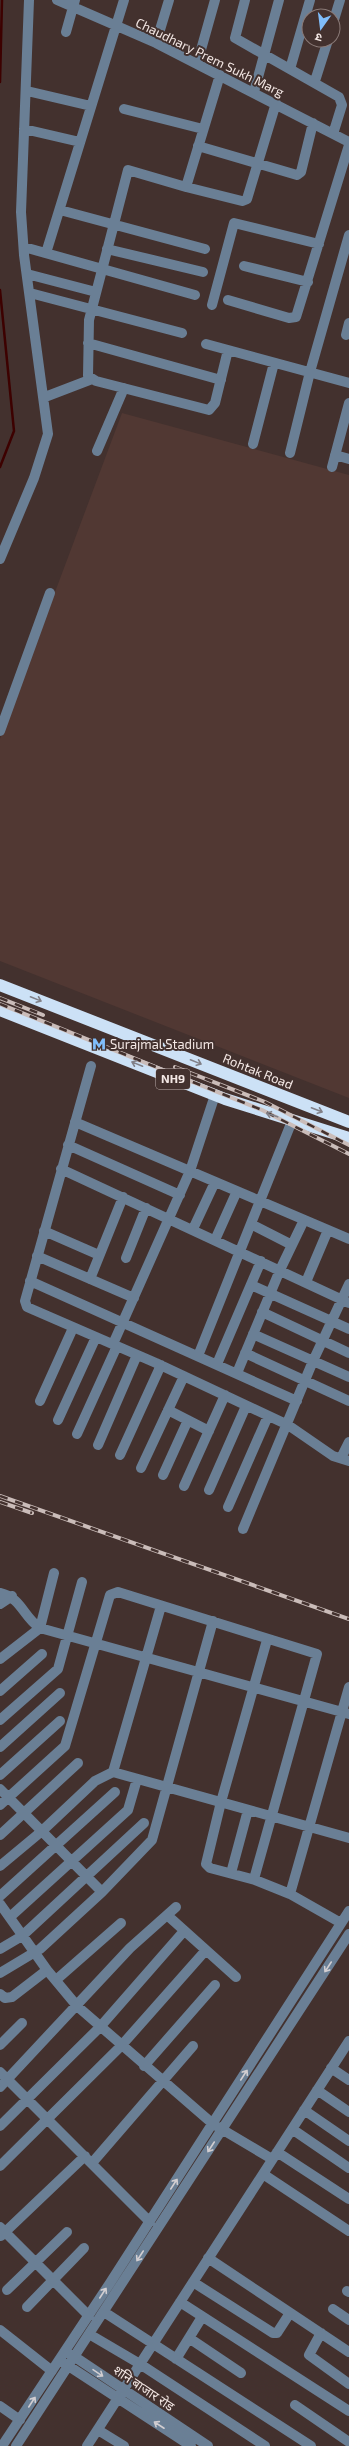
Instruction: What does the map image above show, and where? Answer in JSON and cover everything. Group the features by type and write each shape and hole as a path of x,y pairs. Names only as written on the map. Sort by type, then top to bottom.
{"highway":[{"name":"Rohtak Road","path":"0,985 349,1122"},
{"name":"NH9","path":"0,1010 215,1096 349,1138"}],"street":[{"path":"0,559 44,451 48,434 45,397 27,274 21,212 27,91 29,0"},
{"name":"Chaudhary Prem Sukh Marg","path":"57,0 74,4 117,27 156,43 276,103 349,142"},
{"path":"46,253 117,27 124,0"},
{"path":"156,43 169,0"},
{"path":"197,64 215,0"},
{"path":"245,0 235,38 290,69 315,81 339,97 342,101 333,134"},
{"path":"254,92 279,0"},
{"path":"290,69 310,0"},
{"path":"66,32 74,4"},
{"path":"315,81 325,48"},
{"path":"186,187 220,75"},
{"path":"27,91 91,106"},
{"path":"228,350 215,403 209,410 124,388 92,379 88,376 88,343 92,309 128,170 186,187 245,200 248,196 258,165 276,103"},
{"path":"124,109 203,129"},
{"path":"198,146 295,175 300,174 313,123"},
{"path":"24,129 80,142"},
{"path":"228,300 293,318 298,313 349,145"},
{"path":"60,210 205,249"},
{"path":"212,306 234,223 319,244"},
{"path":"290,453 310,372 349,235"},
{"path":"24,247 195,295"},
{"path":"107,249 203,272"},
{"path":"244,266 308,282"},
{"path":"27,274 96,292"},
{"path":"30,292 182,333"},
{"path":"346,336 349,323"},
{"path":"88,343 221,380"},
{"path":"206,344 349,383"},
{"path":"253,444 274,362"},
{"path":"45,397 92,379"},
{"path":"98,451 124,388"},
{"path":"332,466 335,455 345,436 349,403"},
{"path":"335,455 349,459"},
{"path":"0,731 50,593"},
{"path":"91,1066 30,1281 25,1301 26,1307 161,1365 288,1425 333,1456 345,1460 349,1442"},
{"path":"77,1434 134,1298 190,1171 215,1096"},
{"path":"198,1356 292,1121"},
{"path":"75,1122 349,1239"},
{"path":"68,1145 180,1195"},
{"path":"62,1170 170,1218 345,1301"},
{"path":"193,1229 215,1182"},
{"path":"215,1240 237,1191"},
{"path":"90,1279 123,1197"},
{"path":"126,1258 146,1208"},
{"path":"237,1373 280,1270 304,1220"},
{"path":"250,1224 292,1245"},
{"path":"306,1282 328,1230"},
{"path":"44,1231 100,1255"},
{"path":"37,1256 134,1298"},
{"path":"217,1364 261,1261"},
{"path":"30,1281 297,1401"},
{"path":"243,1529 288,1425 313,1361 331,1322 345,1301 349,1284"},
{"path":"251,1285 349,1329"},
{"path":"262,1312 349,1353"},
{"path":"40,1401 73,1328"},
{"path":"253,1334 349,1377"},
{"path":"58,1420 96,1337"},
{"path":"245,1353 349,1401"},
{"path":"98,1446 137,1355"},
{"path":"120,1455 161,1365"},
{"path":"141,1468 184,1376"},
{"path":"184,1486 225,1395"},
{"path":"209,1490 246,1406"},
{"path":"168,1410 209,1431"},
{"path":"228,1507 268,1416"},
{"path":"163,1475 188,1420"},
{"path":"0,1659 40,1628 54,1573"},
{"path":"0,1720 58,1669 82,1582"},
{"path":"0,1805 65,1746 112,1592 161,1606 267,1640 317,1654 254,1879"},
{"path":"0,1593 12,1596 31,1621 40,1628 346,1713"},
{"path":"0,1604 12,1596"},
{"path":"113,1772 161,1606"},
{"path":"0,1973 35,1953 102,1892 148,1846 154,1834 213,1622"},
{"path":"267,1640 221,1802 206,1864 210,1868 254,1879 290,1894 341,1923"},
{"path":"0,1691 42,1654"},
{"path":"290,1894 346,1713 349,1687"},
{"path":"0,1746 60,1693"},
{"path":"0,1775 60,1721"},
{"path":"0,1835 25,1814 78,1763"},
{"path":"0,1866 42,1831 95,1781 113,1772 349,1838"},
{"path":"10,1917 128,1810 137,1779"},
{"path":"0,1789 102,1892"},
{"path":"0,1896 115,1792"},
{"path":"231,1873 248,1810"},
{"path":"0,1948 22,1936 88,1877 144,1823"},
{"path":"0,1904 47,1970 77,2006 144,2066 213,2124 275,2156 349,2199"},
{"path":"0,2087 130,1948 176,1907"},
{"path":"2,2446 150,2222 349,1911"},
{"path":"167,1915 236,1977"},
{"path":"56,1980 121,1923"},
{"path":"0,2126 100,2026 184,1931"},
{"path":"16,2446 349,1934"},
{"path":"0,2166 121,2046 206,1950"},
{"path":"0,1994 5,1998 12,1997 47,1970"},
{"path":"144,2066 215,1985"},
{"path":"0,2045 22,2023"},
{"path":"87,2446 348,2044"},
{"path":"89,2316 36,2263 2,2232 88,2160 193,2046"},
{"path":"331,2068 349,2080"},
{"path":"0,2072 150,2222"},
{"path":"317,2090 349,2112"},
{"path":"304,2110 349,2141"},
{"path":"292,2129 349,2168"},
{"path":"263,2174 349,2231"},
{"path":"7,2290 67,2232"},
{"path":"27,2307 84,2248"},
{"path":"208,2258 349,2352"},
{"path":"193,2282 273,2333 277,2333 290,2313"},
{"path":"180,2302 349,2411"},
{"path":"333,2309 349,2320"},
{"path":"104,2312 310,2446"},
{"path":"176,2359 202,2317"},
{"path":"0,2330 52,2371"},
{"path":"321,2333 309,2355 349,2384"},
{"path":"89,2334 140,2364 265,2446"},
{"path":"189,2338 241,2373"},
{"name":"शनि बाजार रोड","path":"62,2355 121,2394 208,2446"},
{"name":"शनि बाजार रोड","path":"121,2394 191,2446"},
{"path":"296,2405 349,2442"},
{"path":"0,2406 20,2420"},
{"path":"98,2430 124,2446"}],"shaded area":[{"path":"122,413 349,475 349,1098 0,961 0,739"}],"waterway":[{"path":"0,82 2,0"},
{"path":"0,290 14,431 0,467"}],"railway":[{"path":"0,998 43,1015"},
{"path":"0,1004 262,1110 349,1154"},
{"path":"175,1067 265,1102 349,1145"},
{"path":"0,1496 349,1619"},
{"path":"0,1502 32,1513"}],"place":[{"name":"Surajmal Stadium","path":"99,1044"}]}
